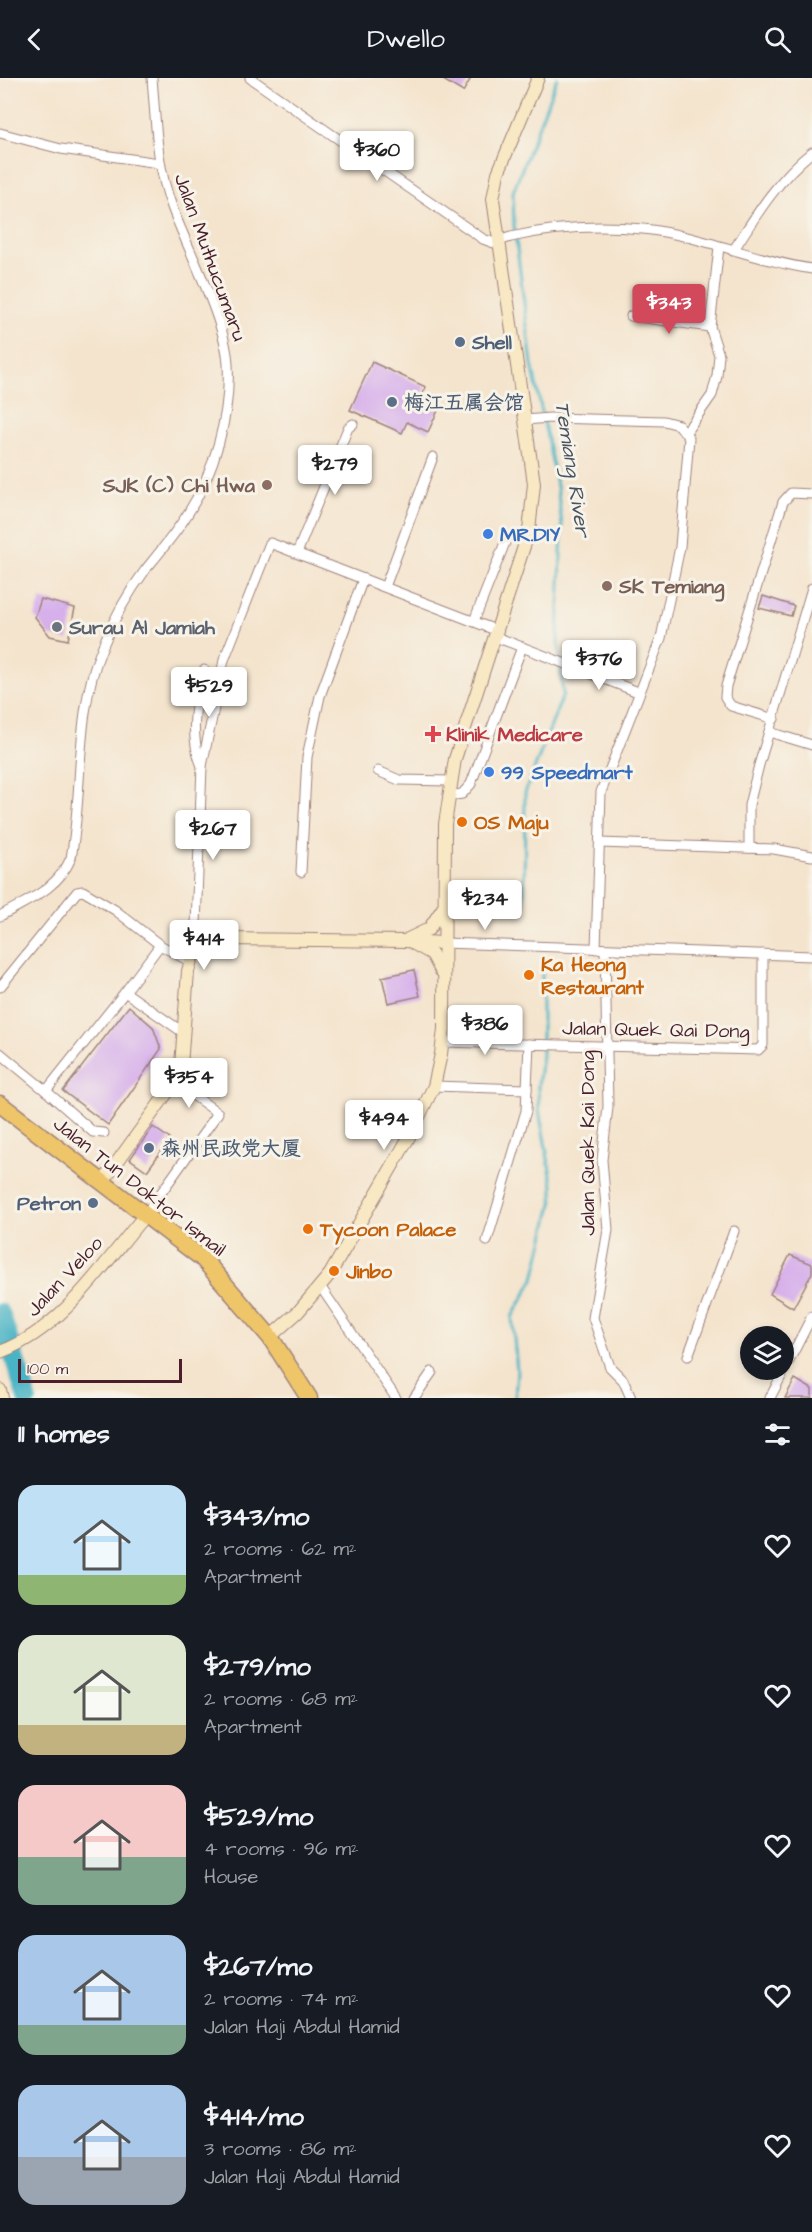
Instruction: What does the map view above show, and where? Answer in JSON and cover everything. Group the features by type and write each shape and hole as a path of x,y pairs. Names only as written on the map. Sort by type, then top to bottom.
{"highway":[{"name":"Jalan Tun Doktor Ismail","path":"0,1104 146,1214 211,1267 270,1338 309,1398"}],"street":[{"name":"Jalan Muthucumaru","path":"0,916 48,889 64,874 71,858 83,715 98,660 122,605 187,515 203,485 216,451 227,399 228,363 220,328 172,206 159,163 152,78"},
{"path":"250,78 483,239 503,240 525,235 597,227 645,229 774,263 812,269"},
{"path":"270,1338 298,1312 330,1274 406,1143 434,1086 443,1042 443,907 447,796 455,759 529,531 533,504 530,420 503,240 493,199 498,173 538,78"},
{"path":"0,133 61,149 159,163"},
{"path":"733,251 764,203 783,180 812,152"},
{"path":"530,420 550,418 664,421 679,425 686,432 712,395 717,376 719,355 710,327 718,247"},
{"path":"631,316 710,327"},
{"path":"297,553 348,428 353,424"},
{"name":"Jalan Quek Kai Dong","path":"631,1398 623,1380 610,1367 593,1318 608,1230 602,1160 608,1107 601,949 601,792 638,692 661,638 680,547 689,438 686,432"},
{"path":"386,587 433,457"},
{"path":"774,719 731,706 724,697 783,501 791,493 812,494"},
{"path":"474,621 508,535"},
{"path":"201,948 196,925 202,766 224,660 270,543 474,621 522,647 638,692"},
{"path":"301,873 309,747 320,696 363,579"},
{"path":"749,848 749,805 812,588"},
{"path":"447,796 462,794 471,784 522,647"},
{"path":"202,766 197,754 195,727 197,692 204,670"},
{"path":"769,732 812,745"},
{"path":"378,771 399,780 450,781"},
{"path":"600,843 774,849 812,856"},
{"path":"0,987 77,892 91,893 160,945 191,962"},
{"path":"405,940 429,929 443,907"},
{"path":"102,1183 175,1082 181,1066 191,962 201,948 214,941 252,938 405,940 443,944 812,956"},
{"path":"405,940 432,954 443,975"},
{"path":"46,1091 160,945"},
{"name":"Jalan Quek Qai Dong","path":"443,1042 758,1050 763,1045 763,954"},
{"path":"125,992 184,1034"},
{"path":"488,1241 526,1111 532,1044"},
{"path":"0,1053 93,1132 104,1133"},
{"path":"146,1214 218,1113 175,1082"},
{"path":"434,1086 527,1089"},
{"name":"Jalan Veloo","path":"1,1352 22,1344 65,1309 146,1214"},
{"path":"688,1356 734,1231"},
{"path":"320,1286 396,1398"},
{"path":"770,1398 812,1316"},
{"path":"414,1398 432,1372"},
{"path":"0,1390 2,1398"}],"building":[{"path":"440,78 471,78 463,92"},
{"name":"梅江五属会馆","path":"372,362 426,387 421,397 440,406 428,432 407,422 402,433 350,410"},
{"path":"763,596 794,606 791,616 759,608"},
{"name":"Surau Al Jamiah","path":"41,599 75,608 68,640 50,636 35,617"},
{"path":"414,970 420,996 388,1003 382,977"},
{"path":"129,1006 153,1027 161,1049 108,1125 63,1091"},
{"name":"森州民政党大厦","path":"153,1127 170,1139 147,1171 130,1159"},
{"path":"790,1255 812,1264 812,1273 793,1308 770,1294"},
{"path":"795,1379 812,1389 812,1398 785,1398"}],"waterway":[{"name":"Temiang River","path":"524,906 525,793 563,695 558,641 562,525 557,486 532,364 514,225 513,192 557,78"},
{"name":"Temiang River","path":"515,1398 517,1371 512,1317 534,1279 553,1200 553,1186 539,1110 538,1087 542,1055 542,963"},
{"name":"Temiang River","path":"0,1313 27,1398"}],"place":[{"name":"Shell","path":"460,342"},
{"name":"梅江五属会馆","path":"392,402"},
{"name":"SJK (C) Chi Hwa","path":"267,485"},
{"name":"MR.DIY","path":"488,534"},
{"name":"SK Temiang","path":"607,586"},
{"name":"Surau Al Jamiah","path":"57,627"},
{"name":"Klinik Medicare","path":"433,734"},
{"name":"99 Speedmart","path":"489,772"},
{"name":"OS Maju","path":"462,822"},
{"name":"Ka Heong Restaurant","path":"529,975"},
{"name":"森州民政党大厦","path":"149,1148"},
{"name":"Petron","path":"93,1203"},
{"name":"Tycoon Palace","path":"308,1229"},
{"name":"Jinbo","path":"334,1271"}]}
